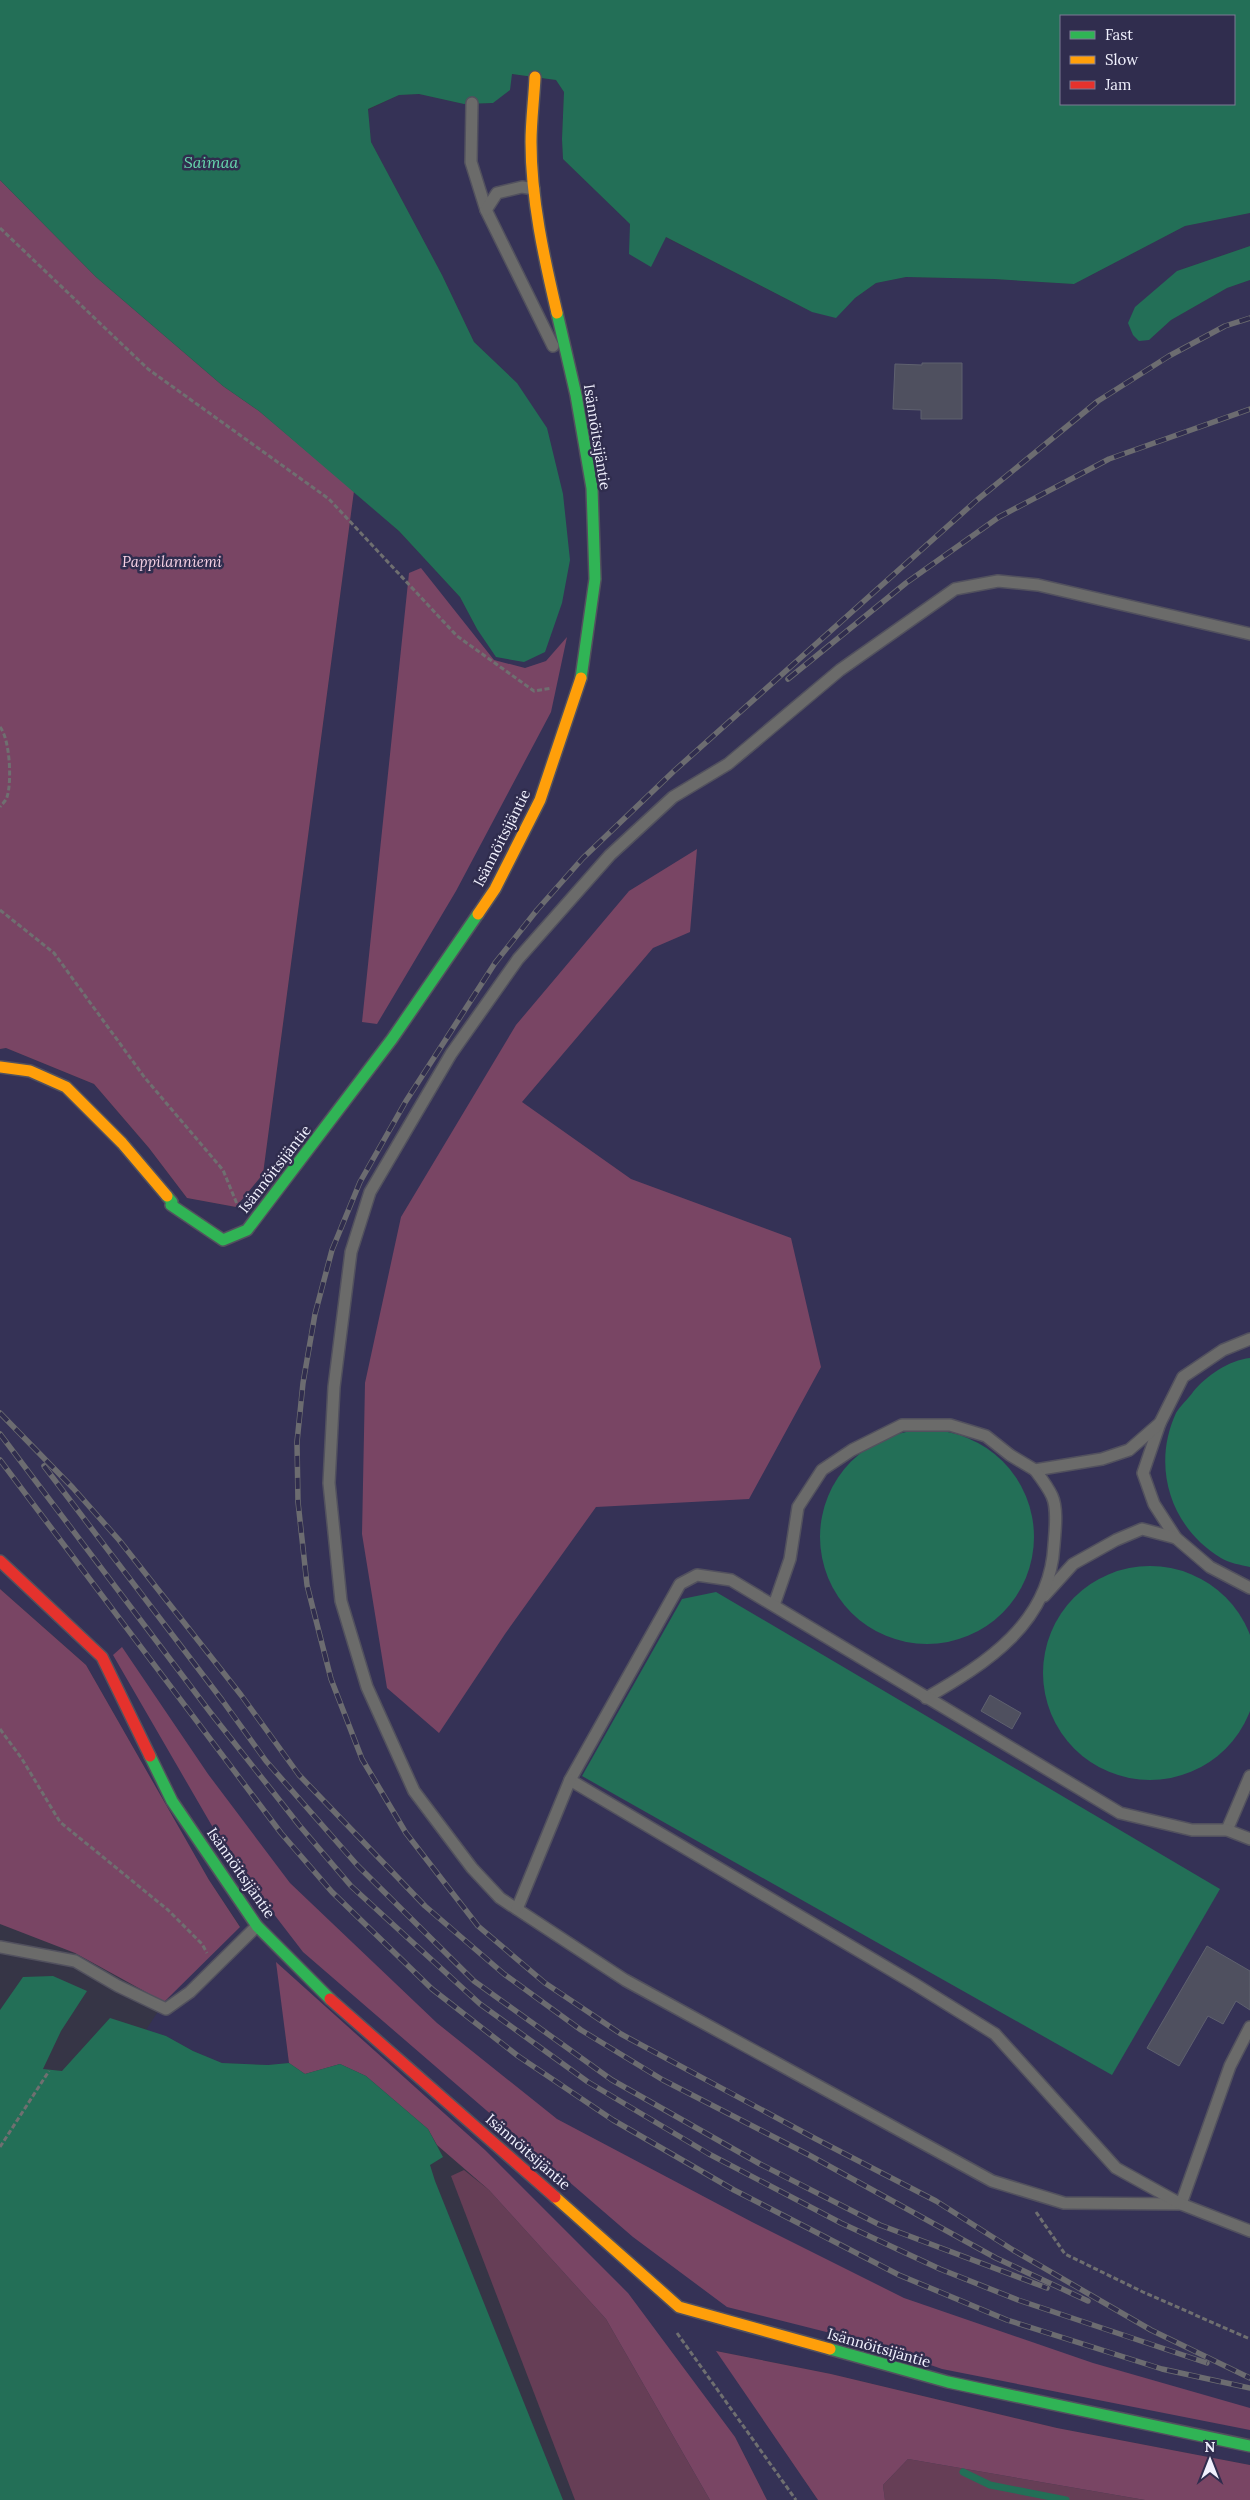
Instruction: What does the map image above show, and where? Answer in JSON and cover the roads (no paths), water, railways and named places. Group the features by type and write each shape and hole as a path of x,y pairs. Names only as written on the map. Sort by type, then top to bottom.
{"street":[{"name":"Isännöitsijäntie","path":"0,1067 30,1071 66,1087 122,1143 172,1202 171,1205 222,1240 247,1230 392,1039 494,889 540,800 580,683 595,579 592,488 576,394 547,270 534,189 531,143 535,77"},
{"name":"Isännöitsijäntie","path":"0,1561 102,1657 172,1801 258,1926 315,1985 679,2307 948,2382 1250,2446"}],"lane":[{"path":"472,103 471,162 486,210 529,294 576,394"},
{"path":"486,210 496,193 522,187 534,189"},
{"path":"1181,2204 1064,2203 992,2182 634,1984 500,1898 472,1868 414,1792 367,1686 341,1601 329,1483 334,1387 351,1252 370,1192 451,1054 518,959 610,855 673,797 728,764 840,670 955,589 998,581 1038,586 1250,634"},
{"path":"1250,1339 1223,1350 1183,1377 1160,1423 1143,1473 1154,1504 1176,1538 1210,1568 1250,1588"},
{"path":"1035,1470 1102,1459 1129,1450 1160,1423"},
{"path":"774,1605 790,1558 798,1507 822,1470 852,1450 902,1425 950,1425 986,1436 1010,1455 1035,1470 1053,1497 1055,1530 1053,1563 1041,1599"},
{"path":"926,1698 976,1669 1016,1634 1041,1599 1073,1564 1116,1540 1142,1529 1176,1538"},
{"path":"518,1910 570,1780 680,1584 697,1575 731,1580 1120,1813 1192,1830 1227,1830 1250,1839"},
{"path":"1227,1830 1250,1776"},
{"path":"570,1780 913,1983 995,2034 1116,2168 1181,2204 1250,2231"},
{"path":"0,1948 75,1961 118,1986 166,2009 190,1992 258,1926"},
{"path":"1181,2204 1230,2066 1250,2027"}],"water":[{"name":"Saimaa","path":"0,0 1250,0 1250,213 1185,226 1074,284 994,279 906,277 876,283 855,298 836,318 812,312 666,237 651,267 629,254 630,224 563,159 564,92 556,80 512,74 510,90 493,103 464,104 419,94 399,95 368,109 371,142 442,275 474,342 517,383 547,428 563,494 570,560 562,603 545,652 524,662 496,657 477,629 460,597 399,531 259,411 223,386 96,277 0,180"},
{"path":"1250,246 1250,280 1227,288 1171,320 1149,340 1139,341 1133,335 1128,323 1135,307 1177,271"},
{"path":"1250,1358 1250,1567 1231,1563 1221,1558 1189,1530 1178,1513 1170,1494 1166,1475 1165,1454 1176,1413 1193,1392 1204,1380 1226,1365"},
{"path":"916,1430 938,1430 958,1434 978,1442 1003,1461 1022,1486 1030,1506 1034,1537 1030,1568 1022,1588 1003,1613 978,1632 958,1640 938,1644 916,1644 896,1640 876,1632 859,1620 844,1605 832,1588 824,1568 820,1548 820,1526 824,1506 832,1486 844,1469 859,1454 876,1442 896,1434"},
{"path":"1150,1566 1171,1568 1191,1574 1218,1590 1233,1605 1251,1639 1251,1707 1249,1714 1233,1741 1218,1756 1191,1772 1171,1778 1150,1780 1129,1778 1109,1772 1082,1756 1067,1741 1051,1714 1045,1694 1043,1673 1045,1652 1051,1632 1067,1605 1082,1590 1109,1574 1129,1568"},
{"path":"716,1592 1220,1889 1112,2075 582,1776 682,1599"},
{"path":"53,1976 87,1991 61,2031 43,2069 62,2071 110,2018 166,2036 193,2051 222,2063 268,2065 289,2063 305,2074 340,2064 366,2076 428,2129 443,2157 430,2165 435,2181 563,2500 0,2500 0,2010 23,1977"}],"waterway":[{"path":"963,2472 990,2485 1066,2500"}],"railway":[{"path":"1250,318 1225,326 1169,356 1098,401 977,500 674,771 583,858 537,910 495,963 406,1101 360,1182 332,1250 315,1314 303,1383 297,1442 298,1502 307,1585 331,1679 362,1759 406,1833 478,1926 545,1983 621,2034 936,2201 1013,2250 1151,2330 1250,2378"},
{"path":"788,679 906,583 999,517 1109,459 1250,409"},
{"path":"0,1413 73,1488 119,1540 241,1695 299,1775 425,1906 504,1974 581,2030 663,2080 809,2155 996,2258 1088,2301"},
{"path":"0,1434 210,1712 299,1825 351,1886 480,2004 588,2082 709,2154 841,2223 940,2269 1018,2300 1207,2363"},
{"path":"0,1460 281,1833 332,1892 432,1989 518,2056 613,2120 734,2190 899,2275 1007,2320 1162,2369 1250,2388"},
{"path":"44,1466 222,1700 266,1761 358,1866 474,1981 612,2080 760,2164 880,2225 1047,2288"}],"park label":[{"name":"Pappilanniemi","path":"172,562"}]}
